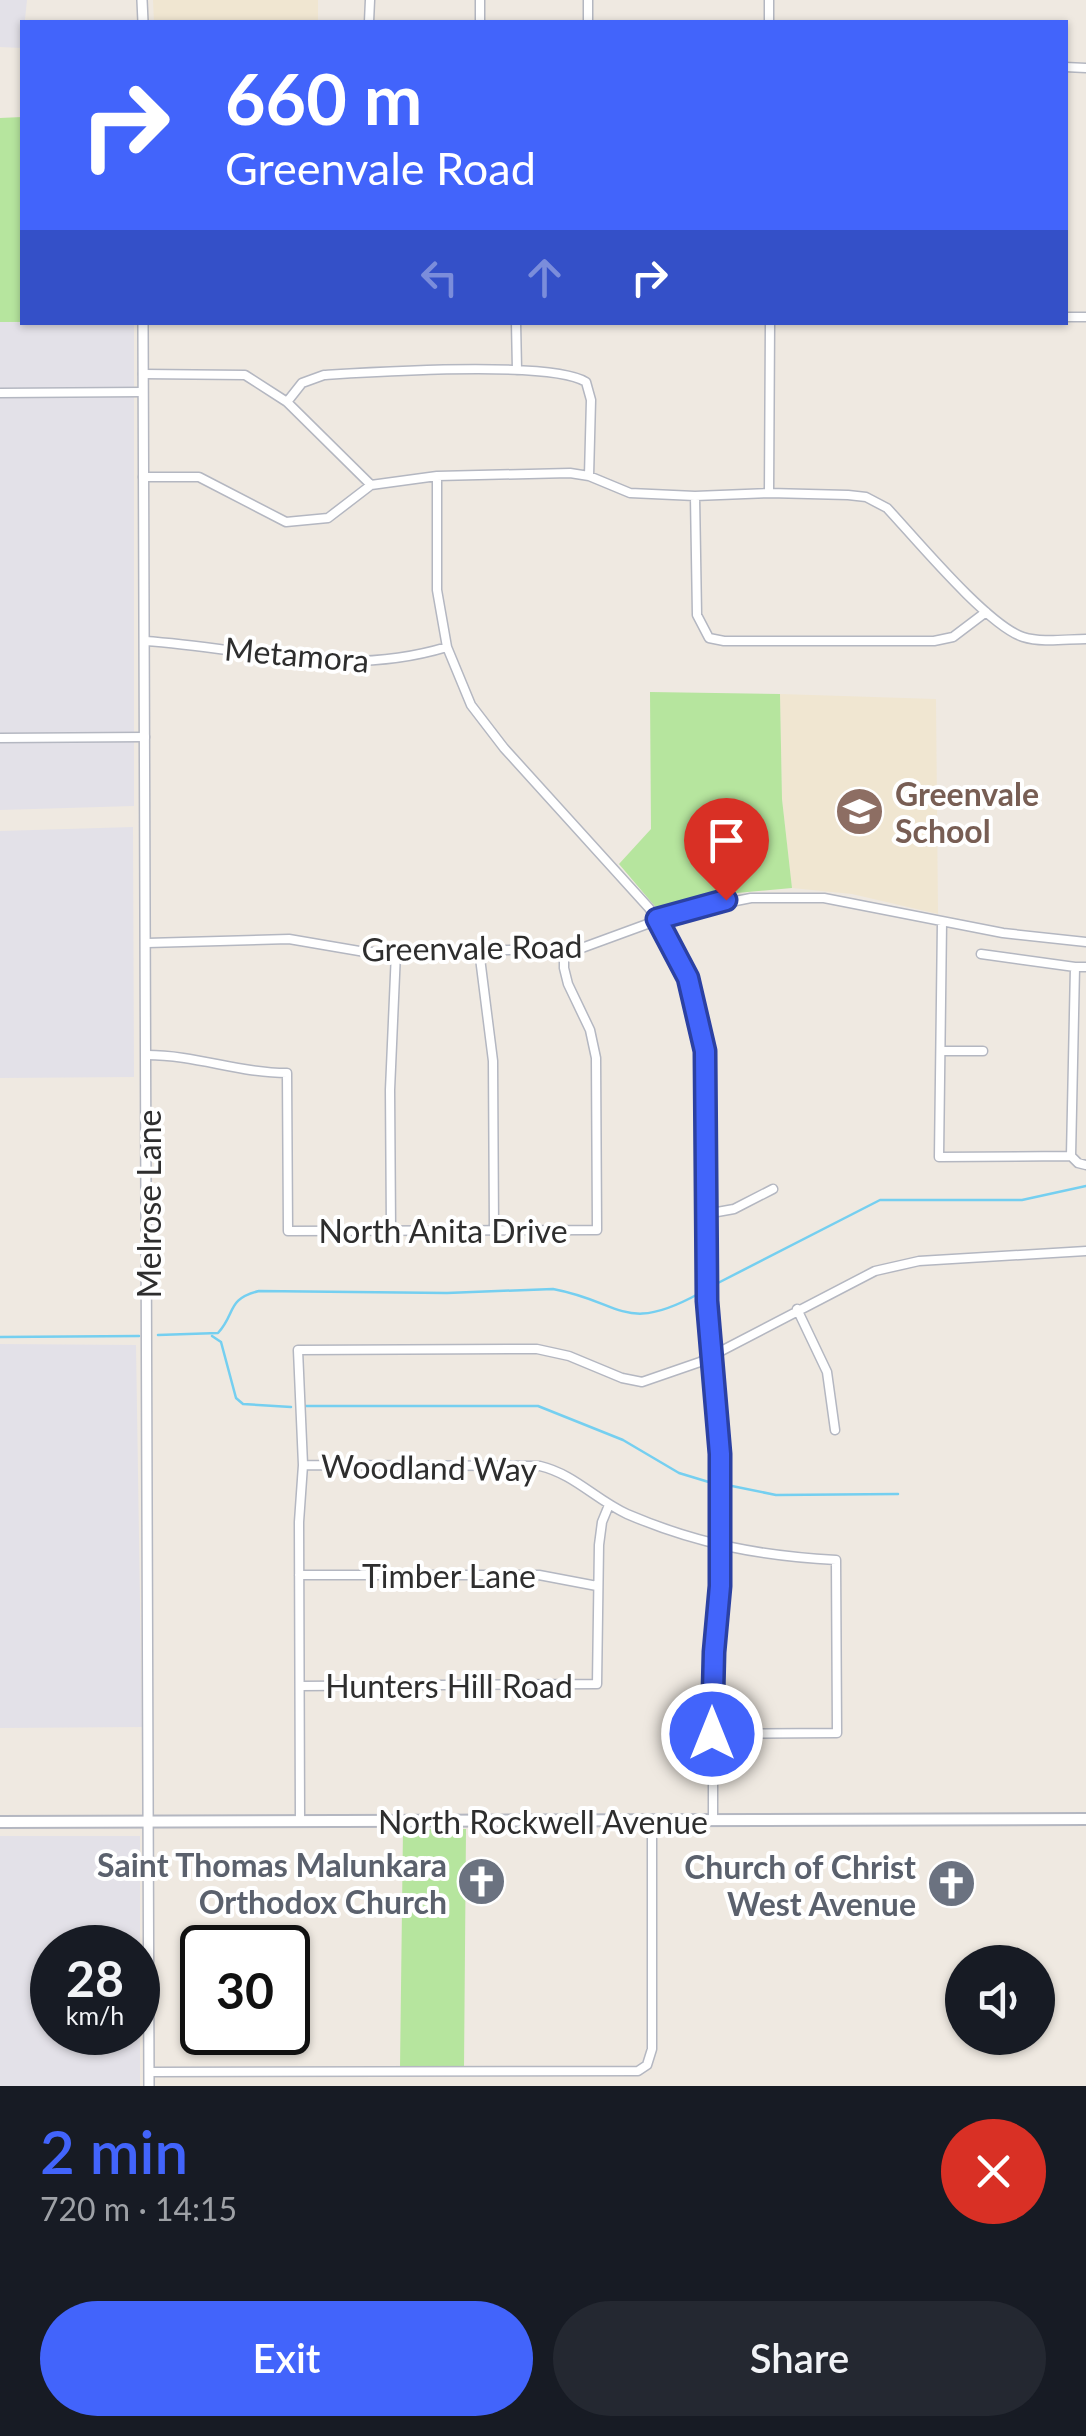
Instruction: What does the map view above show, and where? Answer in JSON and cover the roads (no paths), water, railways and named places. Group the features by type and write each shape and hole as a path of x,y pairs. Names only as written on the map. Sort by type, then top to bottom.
{"main road":[{"name":"North Rockwell Avenue","path":"0,1822 1086,1819"}],"street":[{"name":"Melrose Lane","path":"143,325 150,2086"},
{"path":"516,325 517,370"},
{"path":"769,492 770,325"},
{"path":"287,402 302,384 324,375 556,372 586,382 591,400 589,476"},
{"path":"143,374 246,375 287,402 370,485"},
{"path":"0,393 143,392"},
{"path":"143,477 199,477 286,522 328,518 370,485 438,476 570,473 630,492 694,496 769,492 866,498 886,508 986,612 1012,632 1027,639 1086,639"},
{"path":"438,476 437,590 447,648 471,705 657,919 688,978 701,1028 705,1051 707,1301 718,1413 720,1484 713,1820"},
{"path":"694,496 696,615 709,638 934,641 954,637 986,612"},
{"name":"Metamora","path":"145,641 199,644 331,663 374,663 447,648"},
{"path":"0,738 145,737"},
{"name":"Greenvale Road","path":"147,942 289,939 352,950 396,952 564,949 593,946 657,919 730,900 824,898 1003,934 1086,942"},
{"path":"942,922 939,1156 1071,1156 1086,1164"},
{"path":"1071,1156 1075,941"},
{"name":"North Anita Drive","path":"147,1055 197,1058 256,1073 287,1073 288,1231 597,1230 596,1058 590,1030 564,968 564,949"},
{"path":"480,950 494,1076 494,1230"},
{"path":"390,1230 390,1090 396,952"},
{"path":"981,954 1086,967"},
{"path":"941,1052 982,1051"},
{"path":"706,1214 734,1209 773,1188"},
{"path":"300,1821 302,1465 298,1350 536,1349 569,1356 642,1382 700,1362 875,1271 897,1265 1086,1251"},
{"path":"798,1309 827,1372 835,1430"},
{"name":"Woodland Way","path":"302,1465 527,1465 562,1472 609,1504 647,1522 720,1545 771,1556 836,1560 837,1734 712,1734"},
{"path":"596,1586 602,1522 609,1504"},
{"name":"Timber Lane","path":"300,1575 539,1574 596,1586"},
{"name":"Hunters Hill Road","path":"300,1686 597,1684 596,1586"},
{"path":"150,2072 632,2072 647,2064 652,2049 652,1820"}],"waterway":[{"path":"714,1285 880,1200 1022,1200 1086,1186"},
{"path":"158,1335 218,1333 236,1303 259,1291 447,1293 553,1289 639,1314 655,1312 700,1293"},
{"path":"0,1337 139,1336"},
{"path":"212,1336 221,1342 236,1398 243,1404 291,1407"},
{"path":"306,1406 538,1406 623,1440 679,1473 712,1483"},
{"path":"727,1485 776,1495 898,1494"}],"place":[{"name":"Greenvale School","path":"860,811"},
{"name":"Saint Thomas Malunkara Orthodox Church","path":"482,1882"},
{"name":"Church of Christ West Avenue","path":"951,1884"}]}
